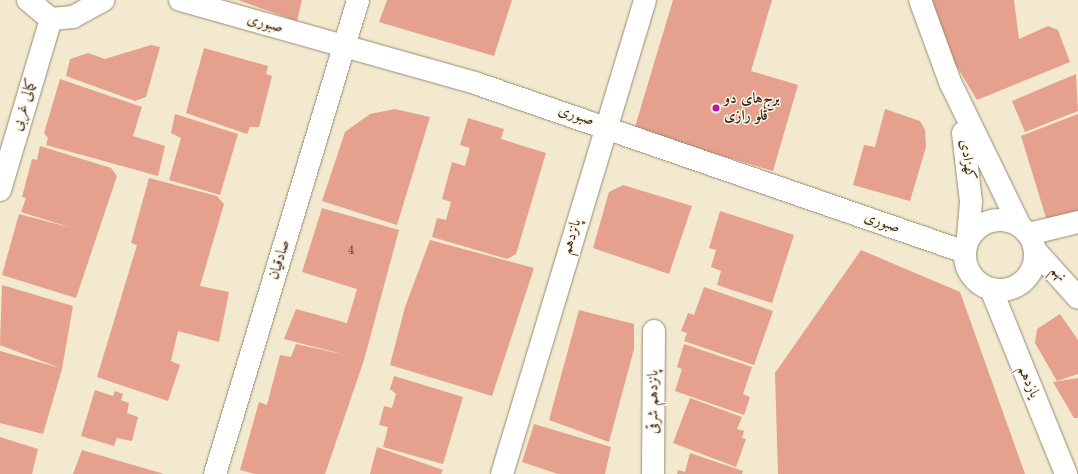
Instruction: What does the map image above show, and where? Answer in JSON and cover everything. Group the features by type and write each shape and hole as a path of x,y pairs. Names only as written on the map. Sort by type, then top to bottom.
{"street":[{"path":"28,0 51,19 73,17 104,0"},
{"name":"صبوری","path":"180,0 345,46 605,126 967,246"},
{"name":"صادقیان","path":"215,474 358,0"},
{"name":"پانزدهم","path":"502,474 605,126 645,0"},
{"name":"کهزادی","path":"920,0 950,82 968,152 971,202 967,246"},
{"name":"کمالی غربی","path":"0,190 51,19"},
{"name":"کهزادی","path":"950,82 1028,237"},
{"path":"1028,237 1031,273 1023,282 1002,291 991,289 971,275 967,246 975,230 997,220 1028,237 1078,222"},
{"name":"نهم","path":"1028,237 1078,298"},
{"name":"یازدهم","path":"991,289 1066,474"},
{"name":"پانزدهم شرقی","path":"653,474 654,331"}],"building":[{"path":"238,0 302,0 297,21"},
{"path":"387,0 512,0 494,56 379,22"},
{"name":"برج‌های دو قلو رازی","path":"673,0 772,0 751,71 798,85 773,171 634,130"},
{"path":"932,0 1014,0 1019,39 1048,26 1058,30 1070,62 977,100 956,65 951,68"},
{"path":"151,45 160,47 146,97 135,101 66,76 70,59 88,53 105,59"},
{"path":"204,48 268,66 266,74 272,76 259,127 250,127 247,134 186,113"},
{"path":"1076,74 1078,111 1025,132 1012,101"},
{"path":"60,79 142,107 133,136 165,146 158,176 46,145 48,138 44,133"},
{"path":"395,109 430,117 397,225 322,201 345,132 370,114"},
{"path":"885,109 920,121 925,130 926,147 910,201 853,185 864,145 875,147"},
{"path":"175,114 238,134 220,195 169,180 181,138 171,133"},
{"path":"1078,114 1078,212 1047,221 1021,136"},
{"path":"468,118 504,129 501,139 546,153 516,254 507,259 432,237 437,218 446,220 451,202 442,199 452,162 465,166 470,148 460,145"},
{"path":"40,146 111,168 117,176 76,298 2,275 19,214 72,228 21,212 26,198 22,197 32,159 37,160"},
{"path":"149,178 217,196 224,204 200,286 229,292 219,342 178,331 171,361 180,365 168,401 97,377 137,245 131,243"},
{"path":"623,185 692,206 669,274 593,248 609,192"},
{"path":"322,208 399,230 364,360 325,474 255,474 240,470 259,402 267,405 280,355 291,357 296,344 346,355 284,339 296,309 347,323 357,289 302,272"},
{"path":"720,211 794,235 772,303 717,285 721,271 711,267 716,250 709,248"},
{"path":"430,240 534,268 492,396 390,365 405,307"},
{"path":"861,250 960,292 1025,474 778,474 775,373"},
{"path":"2,285 73,306 62,369 43,434 0,423 0,351 60,368 0,345"},
{"path":"704,287 773,311 754,365 684,341 687,333 681,331 688,313 694,315"},
{"path":"579,310 634,324 634,349 609,442 549,420"},
{"path":"1060,314 1078,340 1078,374 1057,381 1035,343 1037,329"},
{"path":"684,344 752,367 743,394 750,397 744,415 675,391 682,369 677,367"},
{"path":"394,376 463,397 443,464 383,447 388,427 379,425 384,406 392,408 396,394 390,389"},
{"path":"1078,378 1078,418 1074,418 1053,382"},
{"path":"95,390 113,396 115,391 123,394 121,400 129,403 127,413 138,417 132,441 117,438 114,446 81,436"},
{"path":"690,398 742,417 737,429 744,431 742,438 746,439 736,467 673,443"},
{"path":"534,424 611,447 605,474 558,474 522,462"},
{"path":"0,437 38,449 32,474 0,474"},
{"path":"377,447 443,470 441,474 370,474"},
{"path":"82,450 164,474 73,474"},
{"path":"690,453 743,471 742,474 677,474 678,470 685,472"}],"place":[{"name":"برج‌های دو قلو رازی","path":"716,108"}]}
